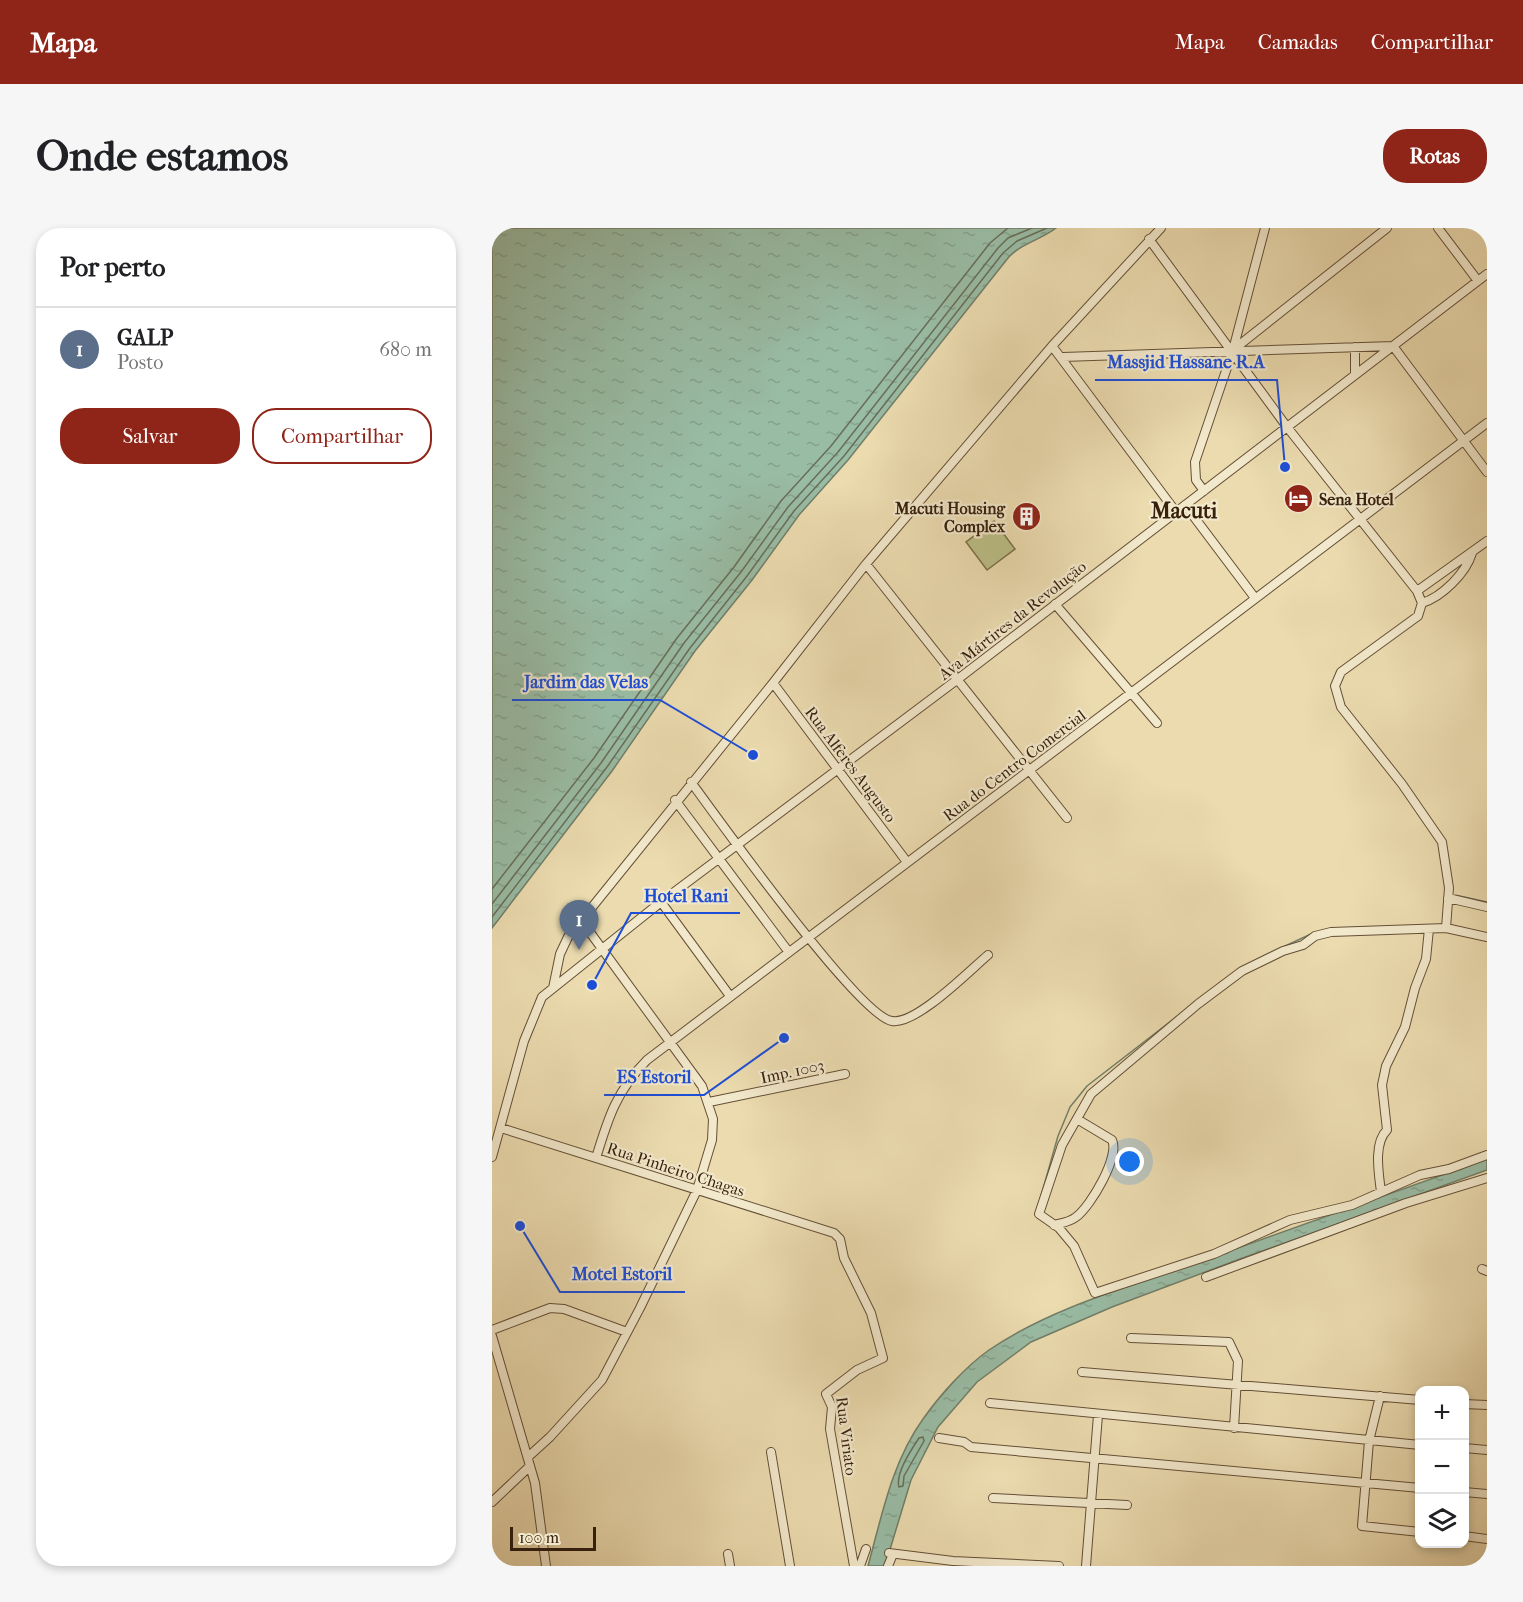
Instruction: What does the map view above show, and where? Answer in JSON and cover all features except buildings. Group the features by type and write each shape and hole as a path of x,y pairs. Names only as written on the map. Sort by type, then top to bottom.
{"street":[{"path":"492,1157 536,1007 542,997 553,988 560,954 580,920 675,800 773,683 866,564 1052,346 1161,228"},
{"path":"1204,491 1196,480 1195,462 1233,350 1265,228"},
{"path":"1233,350 1387,228"},
{"path":"1438,228 1478,281"},
{"path":"1149,239 1233,350 1287,427 1417,591 1422,603 1418,616 1341,672 1335,686 1341,707 1402,784 1442,842 1447,866 1446,928"},
{"name":"Ava Mártires da Revolução","path":"553,988 661,902 958,679 1487,274"},
{"path":"1052,346 1063,357 1176,512"},
{"path":"1063,357 1393,346 1487,472"},
{"path":"1355,347 1355,374"},
{"name":"Rua do Centro Comercial","path":"596,1158 607,1122 628,1080 670,1041 1487,423"},
{"path":"1185,504 1255,598"},
{"path":"1417,591 1487,541"},
{"path":"1422,603 1435,598 1443,591 1466,565 1472,553"},
{"path":"866,564 1067,818"},
{"path":"1054,604 1157,723"},
{"name":"Rua Alferes Augusto","path":"773,683 906,862"},
{"path":"691,782 808,936 875,1014 894,1022 911,1017 988,955"},
{"path":"675,800 788,951"},
{"path":"1448,898 1487,907"},
{"path":"661,902 730,996"},
{"path":"528,1457 550,1437 596,1387 627,1332 697,1190 712,1140 713,1119 702,1086 580,920"},
{"path":"1487,937 1446,928 1354,930 1322,934 1242,971 1104,1080 1091,1094 1062,1145 1039,1214 1054,1225 1074,1246 1095,1293 1214,1254 1290,1220 1352,1205 1420,1175 1449,1169 1487,1155"},
{"path":"1380,1192 1379,1152 1382,1134 1387,1130 1382,1085 1386,1066 1405,1027 1426,959 1429,929"},
{"name":"Imp. 1003","path":"709,1102 845,1074"},
{"path":"1054,1225 1075,1218 1091,1200 1114,1152 1112,1140 1077,1119"},
{"name":"Rua Pinheiro Chagas","path":"501,1128 834,1233 840,1239"},
{"path":"1206,1277 1406,1203 1487,1178"},
{"name":"Rua Viriato","path":"840,1239 844,1258 871,1313 883,1358 857,1370 826,1394 832,1407 830,1429 854,1566"},
{"path":"492,1330 550,1308 564,1309 627,1332"},
{"path":"492,1336 528,1457 546,1566"},
{"path":"1131,1338 1229,1342 1238,1361 1234,1428"},
{"path":"1082,1372 1415,1400"},
{"path":"1380,1396 1369,1441 1362,1526 1415,1532"},
{"path":"990,1403 1415,1445"},
{"path":"1469,1404 1487,1406"},
{"path":"1086,1566 1098,1415"},
{"path":"939,1438 964,1443 971,1447 1415,1488"},
{"path":"1469,1448 1487,1450"},
{"path":"771,1452 790,1566"},
{"path":"492,1502 530,1466"},
{"path":"1469,1492 1487,1494"},
{"path":"993,1498 1127,1505"},
{"path":"1469,1537 1487,1539"},
{"path":"860,1566 866,1549"},
{"path":"888,1566 891,1553 952,1561 1059,1566"},
{"path":"728,1554 730,1566"}],"shaded area":[{"path":"994,521 1015,549 987,570 966,542"}],"water":[{"path":"492,228 1056,228 1019,249 1008,258 848,460 799,515 752,580 695,651 612,771 492,928"},
{"path":"1487,1159 1487,1170 1112,1307 1031,1342 977,1382 938,1427 911,1480 885,1566 868,1566 889,1490 912,1436 945,1391 989,1350 1037,1323 1088,1301"}],"waterway":[{"path":"1455,895 1487,902"},
{"path":"1283,947 1311,934"},
{"path":"1039,1203 1058,1136 1070,1107 1087,1086 1184,1011"}],"place":[{"name":"Massjid Hassane R.A","path":"1285,467"},
{"name":"Sena Hotel","path":"1298,499"},
{"name":"Macuti Housing Complex","path":"1026,517"},
{"name":"Jardim das Velas","path":"753,755"},
{"name":"GALP","path":"579,950"},
{"name":"Hotel Rani","path":"592,985"},
{"name":"ES Estoril","path":"784,1038"},
{"name":"Motel Estoril","path":"520,1226"}],"district":[{"name":"Macuti","path":"1184,510"}]}
